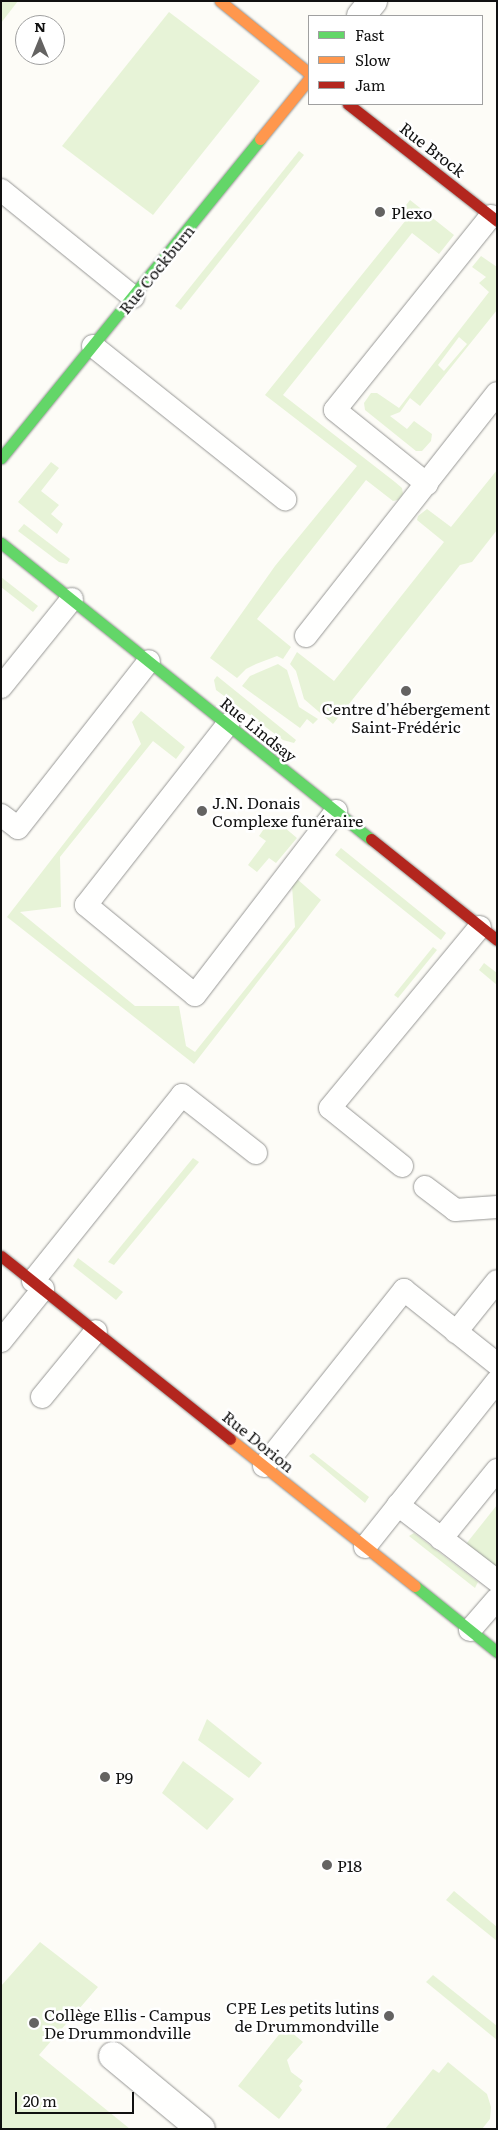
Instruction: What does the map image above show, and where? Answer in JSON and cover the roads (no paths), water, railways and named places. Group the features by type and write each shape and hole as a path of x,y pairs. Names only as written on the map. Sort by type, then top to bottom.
{"street":[{"path":"220,1 308,72"},
{"path":"362,15 373,1"},
{"name":"Rue Cockburn","path":"1,458 308,80"},
{"name":"Rue Brock","path":"349,105 494,218"},
{"name":"Rue Lindsay","path":"1,543 489,933"},
{"name":"Rue Dorion","path":"1,1256 497,1652"},
{"path":"113,2056 201,2129"}],"lane":[{"path":"1,190 133,297"},
{"path":"428,484 335,410 494,218"},
{"path":"93,346 285,499"},
{"path":"306,636 428,484 497,393"},
{"path":"1,687 72,599"},
{"path":"1,815 18,828 149,661"},
{"path":"228,724 86,905 195,995 336,811"},
{"path":"402,1166 330,1108 489,933"},
{"path":"1,1341 38,1285 182,1095 256,1153"},
{"path":"425,1187 455,1210 497,1208"},
{"path":"456,1332 497,1281"},
{"path":"264,1466 404,1290 497,1364"},
{"path":"42,1396 96,1331"},
{"path":"365,1547 497,1381"},
{"path":"441,1539 497,1470"},
{"path":"398,1505 497,1581"},
{"path":"470,1630 497,1599"}],"place":[{"name":"Plexo","path":"380,212"},
{"name":"Centre d'hébergement Saint-Frédéric","path":"406,691"},
{"name":"J.N. Donais Complexe funéraire","path":"202,811"},
{"name":"P9","path":"105,1777"},
{"name":"P18","path":"327,1865"},
{"name":"CPE Les petits lutins de Drummondville","path":"389,2016"},
{"name":"Collège Ellis - Campus De Drummondville","path":"34,2023"}]}
